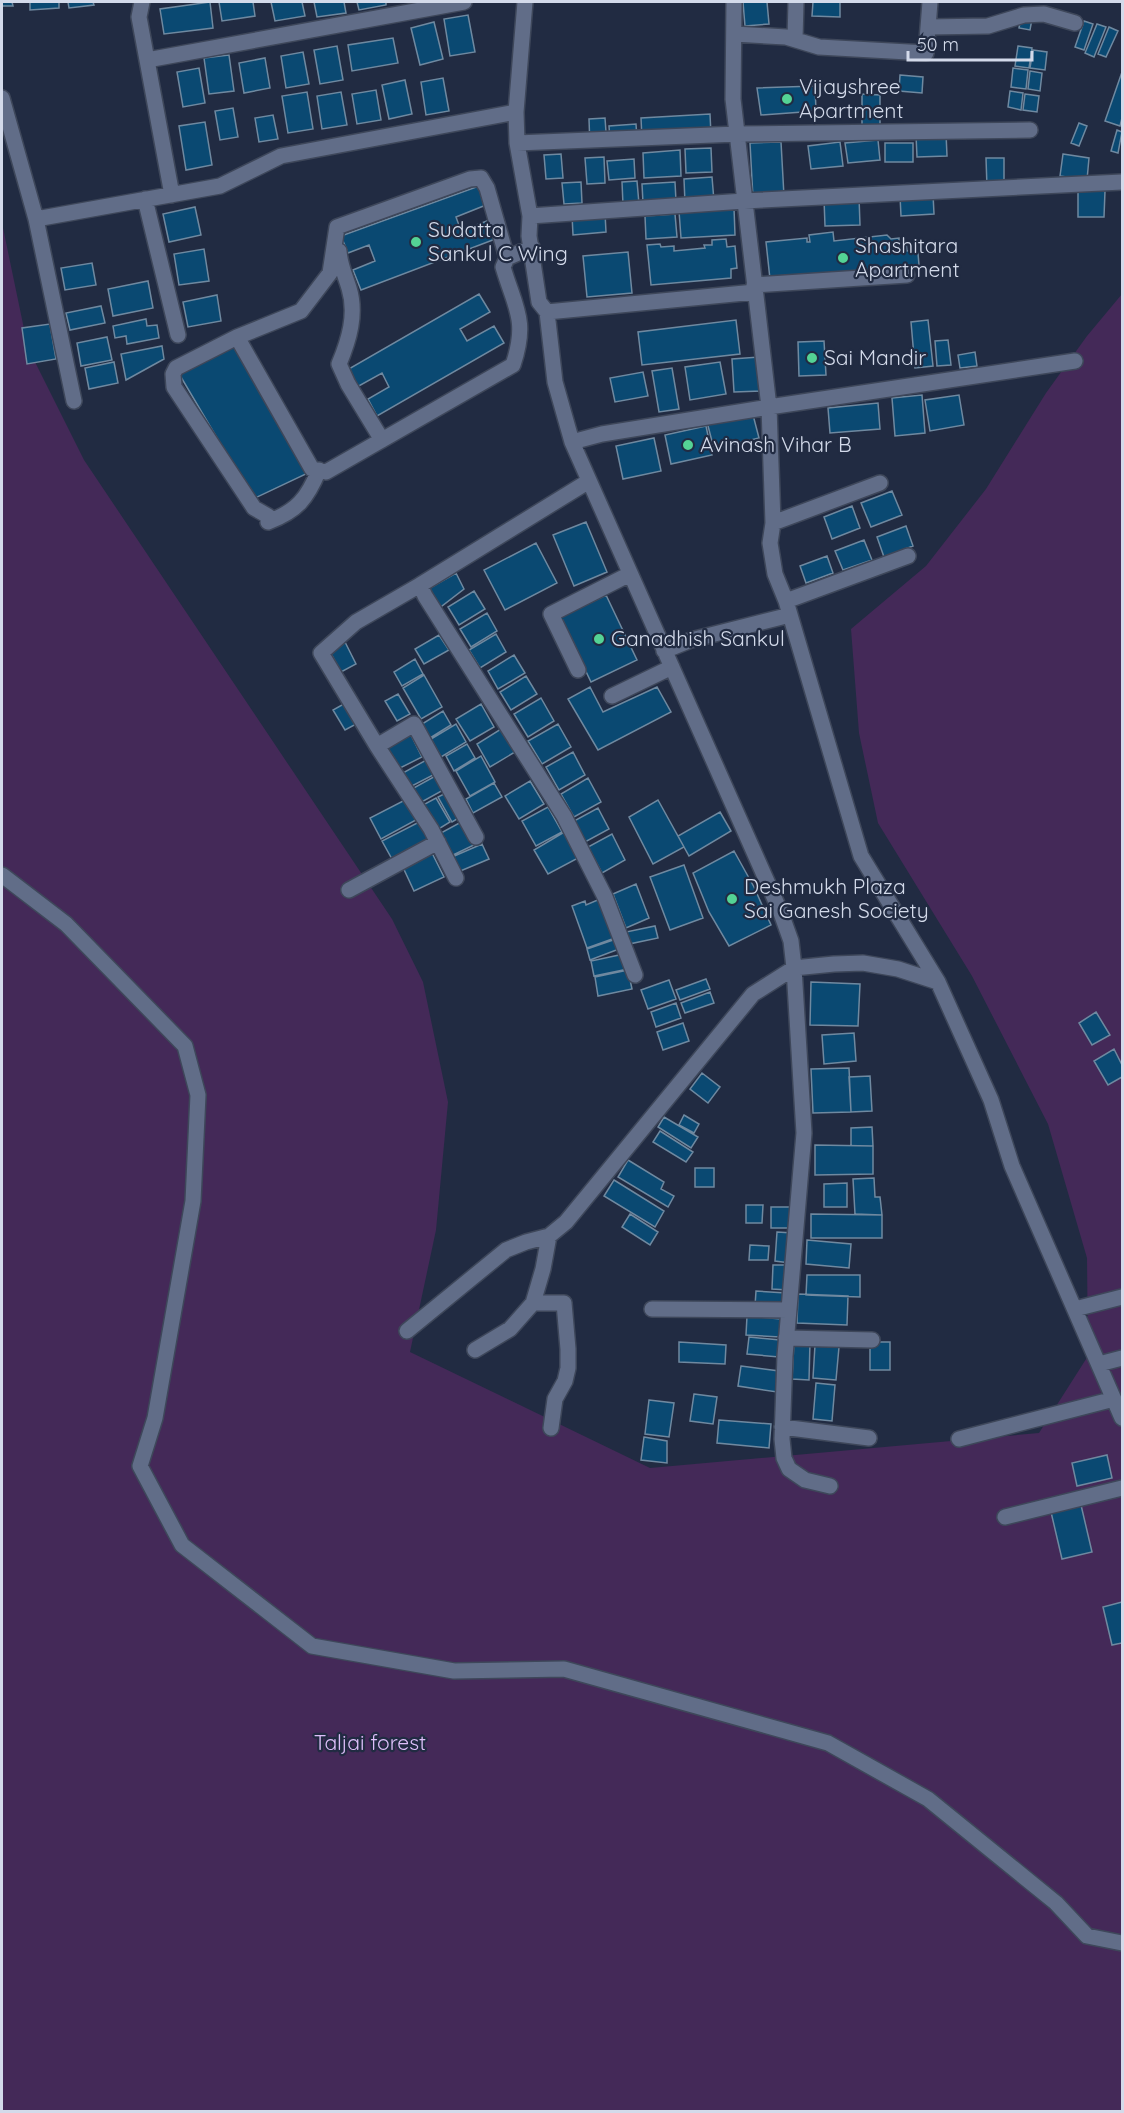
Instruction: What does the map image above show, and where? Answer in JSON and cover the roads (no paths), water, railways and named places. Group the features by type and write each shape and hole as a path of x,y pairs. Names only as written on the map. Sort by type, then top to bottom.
{"street":[{"path":"142,2 139,17 172,195"},
{"path":"147,60 464,2"},
{"path":"525,2 516,112 517,143 542,215"},
{"path":"734,2 733,99 769,407 773,523 770,543 775,574 788,608 861,856 938,982 991,1100 1012,1166 1122,1418"},
{"path":"795,39 796,2"},
{"path":"734,34 795,39 819,46 926,53 930,2"},
{"path":"928,27 988,26 1024,15 1044,15 1076,23"},
{"path":"2,98 36,219 74,401"},
{"path":"36,219 220,186 281,156 516,112"},
{"path":"517,143 736,134 1030,130"},
{"path":"237,337 312,469 326,472 513,365 519,346 518,308 503,267 507,258 487,188 481,178 470,179 337,227"},
{"path":"542,215 744,201 1122,182"},
{"path":"146,199 178,335"},
{"path":"542,215 529,236 539,302 553,311 907,275"},
{"path":"319,470 311,489 301,503 286,515 268,522 268,516 254,508 174,387 173,374 176,368 237,337 301,311 330,273 337,227"},
{"path":"337,227 340,265 351,297 352,324 339,364 344,378 382,440"},
{"path":"507,258 532,247"},
{"path":"553,311 555,382 587,438 589,481 630,574 670,649 672,667 781,913 791,941 804,1133 786,1338 782,1427 784,1458 789,1469 806,1480 830,1486"},
{"path":"587,438 769,407 1075,362"},
{"path":"456,878 438,842 321,653 356,622 589,481"},
{"path":"773,523 880,483"},
{"path":"670,649 788,608 908,556"},
{"path":"578,669 550,614 630,574"},
{"path":"420,585 564,816 605,897 635,975"},
{"path":"612,696 672,667"},
{"path":"377,746 414,724 476,837"},
{"path":"349,890 438,842"},
{"path":"2,875 66,924 185,1046 198,1095 193,1201 155,1418 140,1466 182,1545 312,1646 454,1671 564,1668 828,1743 928,1799 1056,1903 1087,1936 1122,1943"},
{"path":"407,1331 506,1250 549,1236 566,1222 753,994 794,968 863,963 898,969 938,982"},
{"path":"475,1350 510,1329 533,1304 549,1236"},
{"path":"1075,1309 1122,1297"},
{"path":"533,1304 564,1303 568,1368 565,1381 555,1399 551,1428"},
{"path":"652,1309 789,1310"},
{"path":"786,1338 872,1340"},
{"path":"1099,1364 1122,1358"},
{"path":"959,1439 1114,1399"},
{"path":"782,1427 869,1438"},
{"path":"1005,1517 1122,1488"}],"place":[{"name":"Vijayshree Apartment","path":"787,99"},
{"name":"Sudatta Sankul C Wing","path":"416,242"},
{"name":"Shashitara Apartment","path":"843,258"},
{"name":"Sai Mandir","path":"812,358"},
{"name":"Avinash Vihar B","path":"688,445"},
{"name":"Ganadhish Sankul","path":"599,639"},
{"name":"Deshmukh Plaza Sai Ganesh Society","path":"732,899"}],"park label":[{"name":"Taljai forest","path":"370,1743"}]}
